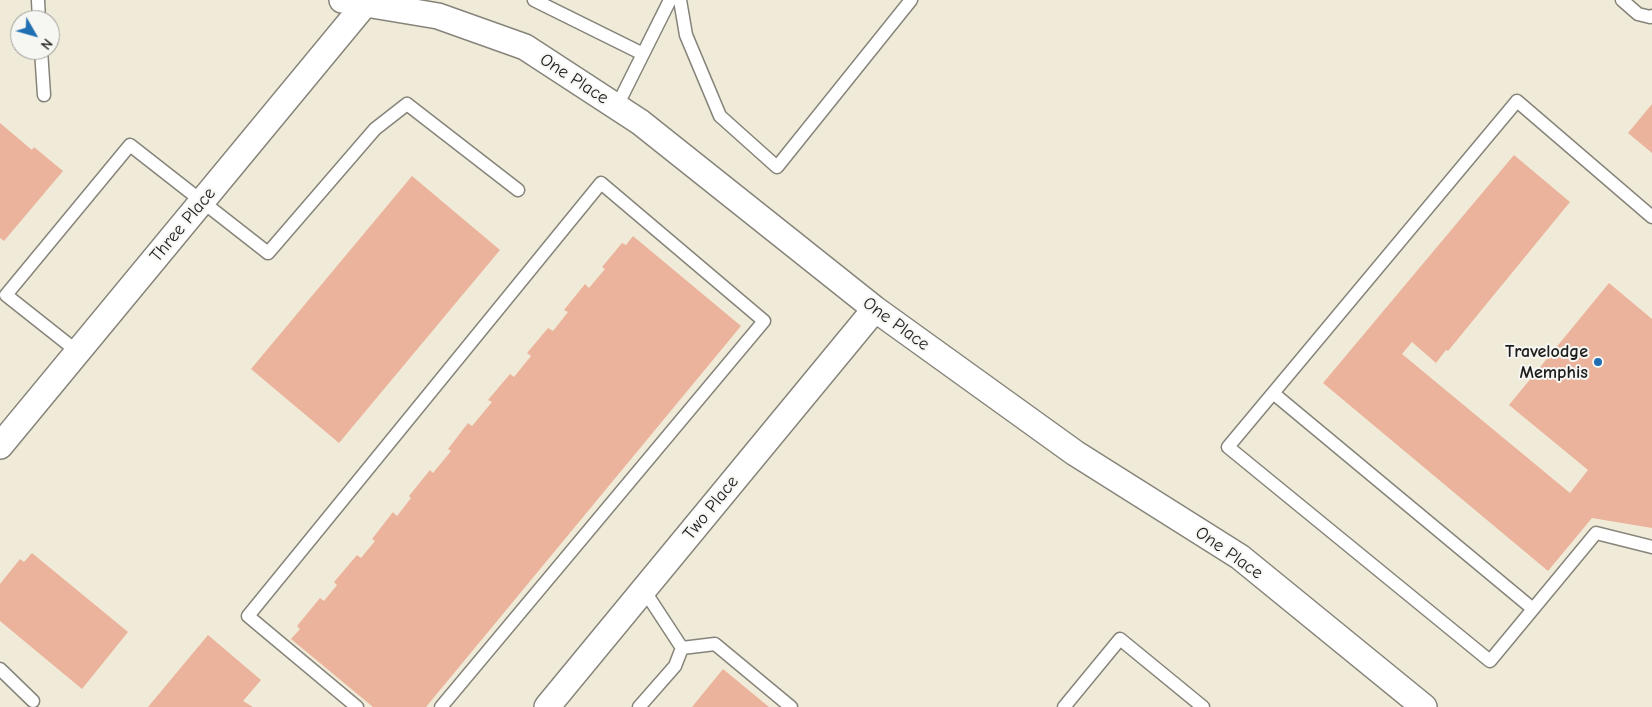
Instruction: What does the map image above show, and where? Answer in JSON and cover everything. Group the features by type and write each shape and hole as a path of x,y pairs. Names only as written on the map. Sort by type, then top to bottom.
{"street":[{"name":"One Place","path":"354,2 410,6 525,47 617,106 640,122 874,309 1075,453 1240,557 1424,707"},
{"name":"Three Place","path":"3,435 78,352 203,201 354,2"},
{"name":"Two Place","path":"548,707 874,309"}],"lane":[{"path":"534,0 643,54"},
{"path":"617,106 670,0"},
{"path":"680,0 686,34 720,116 777,167 912,0"},
{"path":"1622,0 1638,14 1652,16"},
{"path":"42,60 44,94"},
{"path":"1652,217 1518,101 1228,447 1490,661 1596,533 1652,547"},
{"path":"78,352 6,295 130,145 268,252 375,129 407,104 518,190"},
{"path":"356,707 248,616 601,183 764,321 441,707"},
{"path":"1273,393 1534,609"},
{"path":"644,590 682,648"},
{"path":"1064,707 1120,640 1203,707"},
{"path":"682,648 714,644 791,707"},
{"path":"639,707 675,666 682,648"},
{"path":"0,669 33,700"}],"building":[{"path":"1652,104 1652,153 1628,133"},
{"path":"0,123 32,150 34,147 63,171 4,241 0,238"},
{"name":"Travelodge Memphis","path":"1514,155 1570,202 1448,351 1446,350 1436,363 1412,342 1402,354 1570,493 1588,470 1509,405 1609,283 1652,319 1652,528 1592,518 1548,571 1323,383"},
{"path":"412,176 500,250 339,443 251,369"},
{"path":"633,236 741,326 426,707 373,707 291,639 300,629 297,626 320,598 324,601 337,585 334,582 357,555 361,558 375,541 372,539 393,512 397,516 411,498 409,496 430,470 433,473 451,451 448,449 468,423 472,426 492,402 488,400 510,374 514,377 531,356 527,353 548,328 553,331 568,312 564,310 585,284 589,288 605,269 602,267 622,243 626,245"},
{"path":"32,553 128,632 82,689 0,621 0,584 20,559 24,562"},
{"path":"208,635 261,680 243,701 253,707 148,707"},
{"path":"723,669 769,707 692,707"}],"place":[{"name":"Travelodge Memphis","path":"1598,362"}]}
